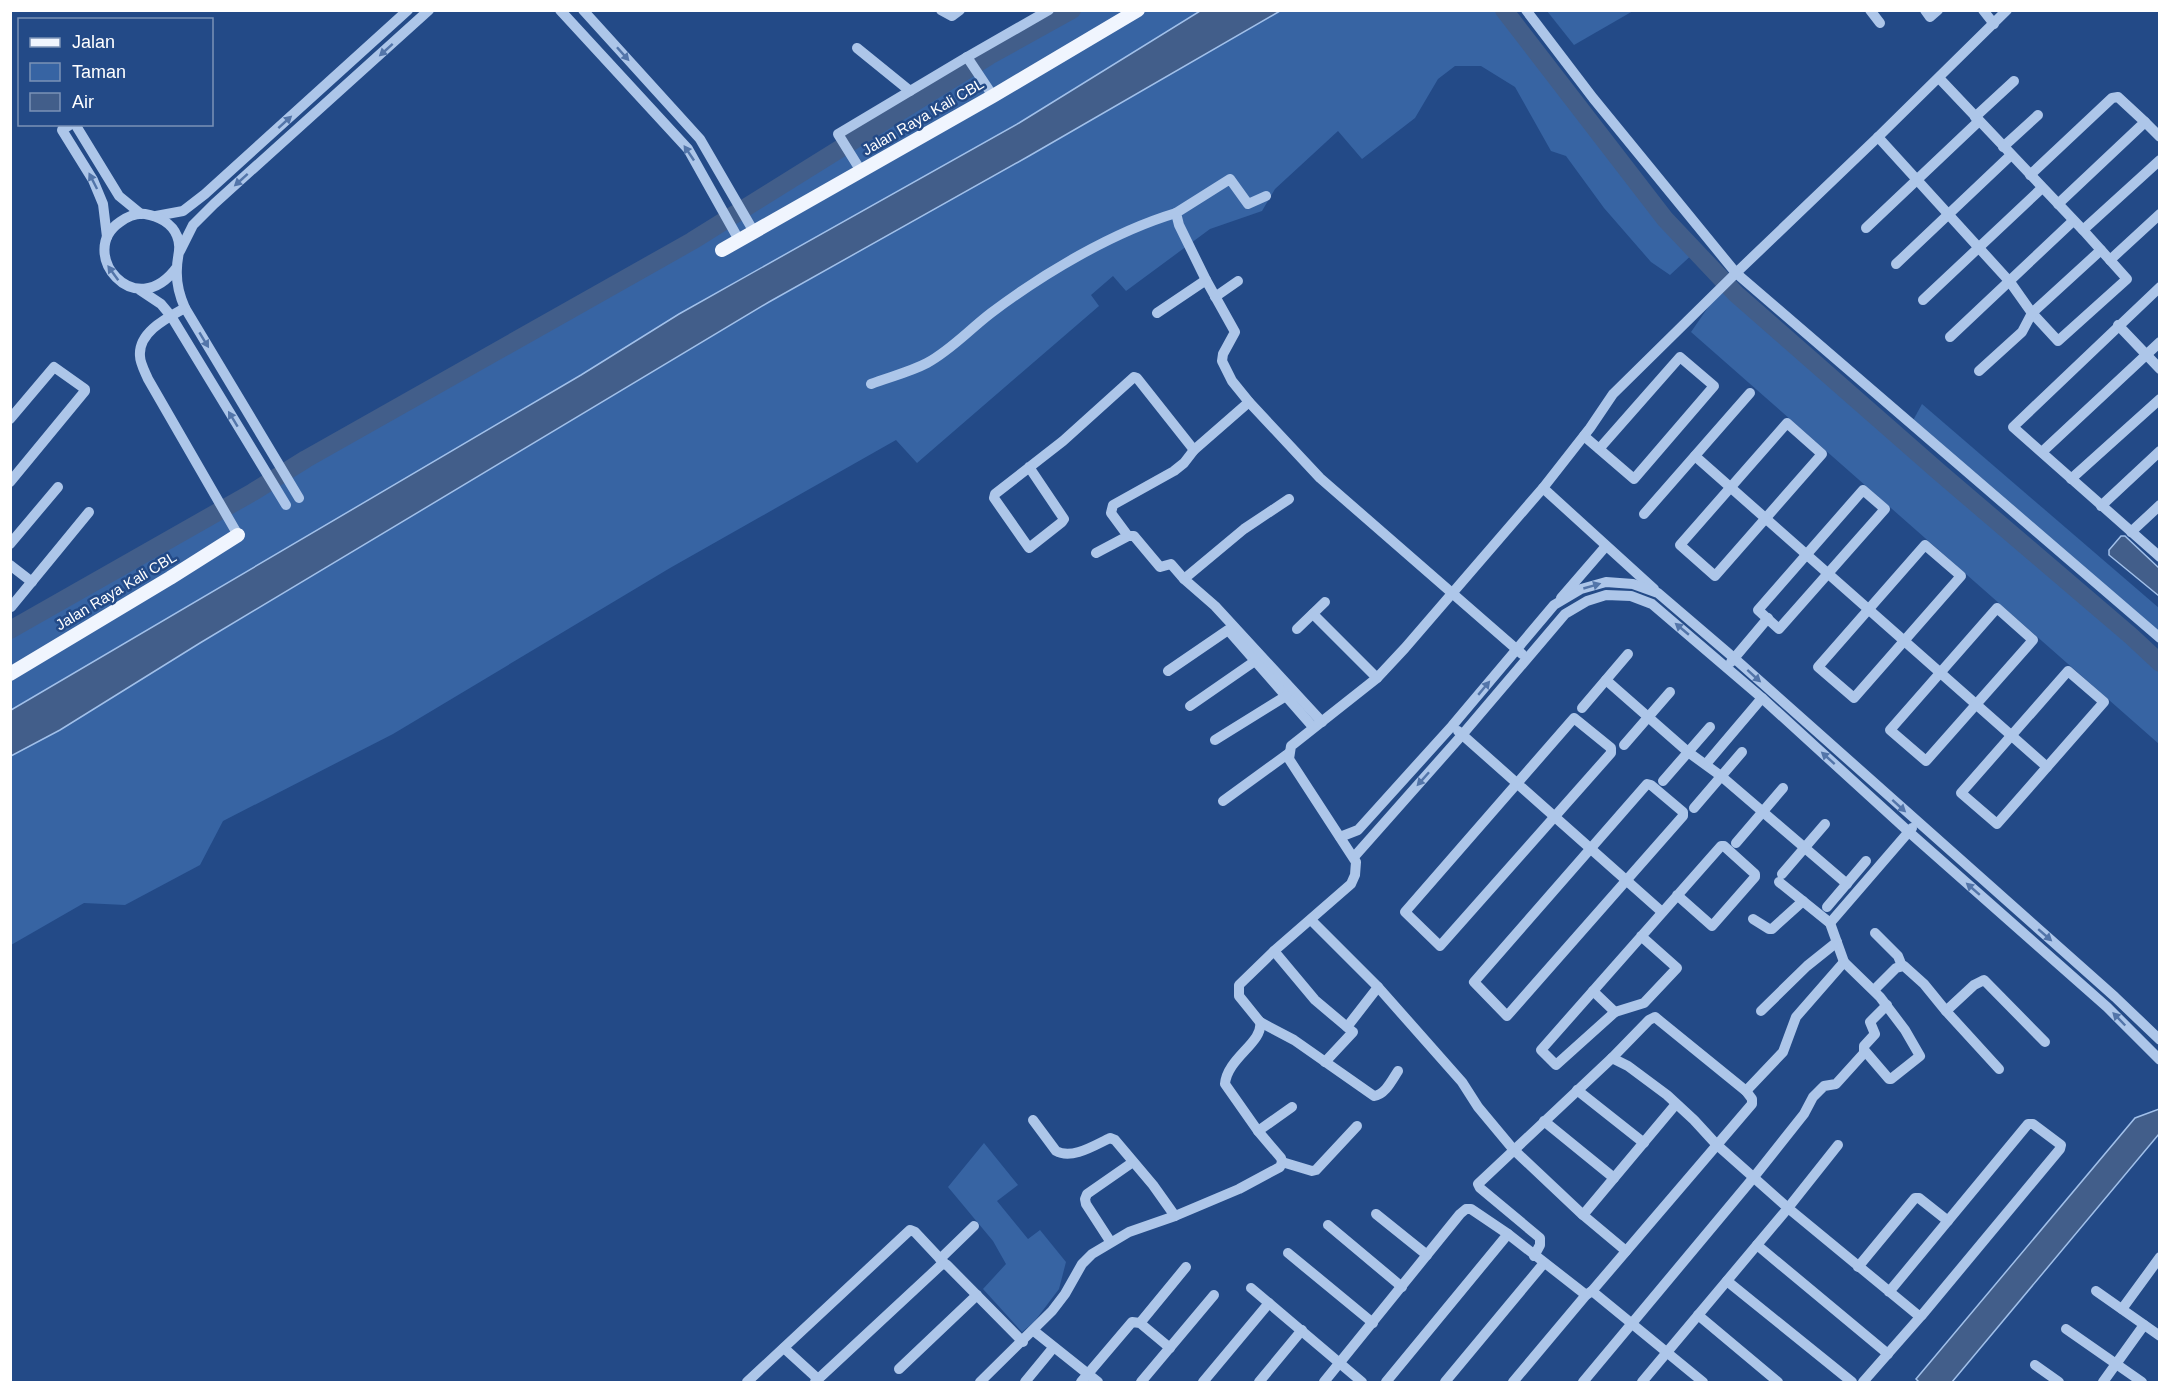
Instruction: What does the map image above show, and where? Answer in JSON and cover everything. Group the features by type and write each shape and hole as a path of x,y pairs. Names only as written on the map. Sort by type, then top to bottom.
{"main road":[{"name":"Jalan Raya Kali CBL","path":"722,250 993,96 1138,10"},
{"name":"Jalan Raya Kali CBL","path":"10,674 238,535"}],"street":[{"path":"107,237 116,225 127,217 141,214 156,216 183,211 205,194 408,10"},
{"path":"299,498 185,308 179,294 177,267 180,251 193,225 214,204 429,10"},
{"path":"560,10 688,149 740,240"},
{"path":"583,10 700,139 754,231"},
{"path":"941,10 952,16 960,10"},
{"path":"861,171 838,134 1049,10"},
{"path":"1526,10 1734,274 1797,324 1900,416 2160,638"},
{"path":"1870,10 1880,23"},
{"path":"1925,10 1930,17 1938,10"},
{"path":"1983,10 1994,24"},
{"path":"1222,801 1288,753 1293,742 1377,678 1454,593 1543,488 1584,436 1613,394 1717,290 2007,10"},
{"path":"857,48 910,91"},
{"path":"968,59 993,96"},
{"path":"1878,137 2010,282 2032,314 2058,341 2127,279 1939,78"},
{"path":"1866,228 1917,180 2014,81"},
{"path":"639,96 651,85"},
{"path":"2030,175 2112,98 2118,97 2160,137"},
{"path":"1896,264 1948,213 2038,115"},
{"path":"2058,204 2145,122"},
{"path":"70,126 119,196 141,214"},
{"path":"70,126 103,204 107,237 105,258 114,278 126,286 140,290 161,304 171,316 286,505"},
{"path":"2083,230 2160,160"},
{"path":"871,384 927,363 957,343 991,313 1056,269 1145,222 1176,213 1230,179 1248,204 1266,196"},
{"path":"1923,300 2042,188"},
{"path":"1176,213 1179,225 1206,280 1235,332 1223,354 1222,361 1232,381 1320,478 1527,658"},
{"path":"2110,260 2160,214"},
{"path":"156,216 169,224 177,236 180,251"},
{"path":"1950,337 2073,221"},
{"path":"1979,371 2022,332 2032,314 2101,250"},
{"path":"140,290 155,288 168,280 177,267"},
{"path":"1157,313 1206,280"},
{"path":"1215,297 1238,281"},
{"path":"2160,287 2013,427 2160,557"},
{"path":"185,308 148,333 141,345 140,357 148,379 238,535"},
{"path":"2118,325 2160,369"},
{"path":"2042,452 2160,342"},
{"path":"1584,436 1599,449 1634,479 1714,386 1680,357 1599,449"},
{"path":"10,419 54,367 85,388 85,391 10,482"},
{"path":"1029,467 1064,519 1029,548 994,497 1029,467 1063,441 1134,377 1194,450"},
{"path":"1644,514 1750,393"},
{"path":"2071,479 2160,399"},
{"path":"1128,536 1111,513 1113,505 1174,471 1194,450 1249,402"},
{"path":"1787,423 1822,454 1766,518 1715,576 1680,545 1787,423"},
{"path":"2102,506 2160,451"},
{"path":"1695,456 2047,767"},
{"path":"10,544 58,487"},
{"path":"1543,488 1658,593 2115,997 2160,1040"},
{"path":"1863,490 1885,509 1779,629 1758,610 1807,555 1863,490"},
{"path":"1184,579 1244,529 1288,499"},
{"path":"2131,532 2160,505"},
{"path":"11,607 89,512"},
{"path":"1095,553 1128,536 1134,536 1160,567 1171,564 1184,579 1215,606 1318,725"},
{"path":"1925,545 1961,576 1904,641 1854,698 1818,667 1925,545"},
{"path":"1340,837 1358,830 1452,726 1606,546"},
{"path":"10,565 32,582"},
{"path":"1554,605 1581,589 1606,582 1633,584 1658,593"},
{"path":"1354,856 1462,735 1565,614 1587,601 1606,595 1631,596 1652,604 1727,667 2107,1007 2160,1060"},
{"path":"1297,629 1325,602"},
{"path":"1997,608 2033,640 1976,704 1926,761 1890,730 1997,608"},
{"path":"1313,614 1377,678"},
{"path":"1727,667 1767,618"},
{"path":"1168,671 1228,630 1286,696 1318,725"},
{"path":"1582,708 1628,654"},
{"path":"1190,706 1255,661"},
{"path":"2068,671 2104,702 2047,767 1997,824 1961,793 2068,671"},
{"path":"1606,680 1647,718 1721,776 1847,884"},
{"path":"1624,745 1670,692"},
{"path":"1215,740 1286,696"},
{"path":"1706,764 1762,698"},
{"path":"1574,718 1611,748 1611,753 1555,817 1440,946 1405,912 1574,718"},
{"path":"1452,726 1662,912"},
{"path":"1664,781 1710,727"},
{"path":"1694,808 1742,752"},
{"path":"1288,753 1289,759 1354,856 1355,875 1351,884 1274,951 1239,985 1239,996 1260,1022 1287,1036 1374,1096 1383,1092 1398,1071"},
{"path":"1647,784 1683,812 1683,816 1626,880 1508,1016 1474,982 1647,784"},
{"path":"1736,843 1783,788"},
{"path":"1830,923 1917,822"},
{"path":"1826,824 1780,878 1830,923 1844,962 1887,1005 1920,1056 1891,1079 1888,1079 1865,1051 1864,1046 1875,1034 1870,1022 1887,1005"},
{"path":"1641,936 1677,968 1644,1004 1615,1012 1556,1065 1541,1050 1593,991 1641,936 1662,912 1677,895 1721,846 1724,846 1755,874 1755,877 1712,926 1677,895"},
{"path":"1827,907 1866,861"},
{"path":"1754,919 1772,929 1803,901"},
{"path":"1311,920 1378,987 1462,1082 1478,1107 1513,1149 1583,1215 1626,1251"},
{"path":"1875,933 1898,956 1902,966"},
{"path":"1761,1011 1807,966 1837,942"},
{"path":"1274,951 1314,1000 1353,1032 1325,1062"},
{"path":"1746,1091 1782,1052 1796,1017 1844,962"},
{"path":"1874,990 1896,968 1906,967 1924,984 1999,1069"},
{"path":"1946,1011 1974,985 1984,980 2045,1042"},
{"path":"1347,1027 1378,987"},
{"path":"1593,991 1615,1012"},
{"path":"1513,1383 1752,1104 1752,1099 1746,1091 1655,1017 1649,1020 1612,1058 1478,1184 1540,1238 1540,1245 1534,1256"},
{"path":"1260,1022 1259,1034 1233,1063 1227,1073 1225,1084 1282,1162 1312,1171 1316,1170 1357,1126"},
{"path":"1582,1383 1754,1177 1804,1114 1813,1097 1824,1086 1836,1084 1865,1051"},
{"path":"1612,1058 1628,1066 1676,1104 1716,1144 1788,1208 1917,1316 1921,1316"},
{"path":"1577,1090 1644,1143"},
{"path":"1583,1215 1676,1104"},
{"path":"1258,1131 1292,1107"},
{"path":"1033,1120 1058,1153 1071,1153 1112,1139 1153,1185 1175,1216"},
{"path":"1544,1121 1614,1178"},
{"path":"1863,1383 2060,1149 2060,1144 2033,1124 2028,1124 1889,1292"},
{"path":"1642,1383 1838,1145"},
{"path":"1110,1241 1085,1199 1087,1194 1133,1162"},
{"path":"980,1383 1034,1331 1065,1294 1085,1260 1110,1241 1239,1189 1276,1170 1282,1162"},
{"path":"1858,1267 1915,1198 1948,1221"},
{"path":"1323,1383 1466,1209 1471,1209 1508,1234 1534,1256 1632,1324 1702,1382"},
{"path":"1376,1214 1427,1255"},
{"path":"784,1347 816,1381 939,1265 974,1226"},
{"path":"1328,1226 1402,1287"},
{"path":"747,1383 910,1230 915,1232 1023,1342"},
{"path":"1386,1383 1508,1234"},
{"path":"1757,1245 1888,1354"},
{"path":"1288,1252 1373,1323"},
{"path":"2122,1309 2160,1257"},
{"path":"1445,1383 1544,1263"},
{"path":"1140,1323 1186,1267"},
{"path":"1727,1281 1851,1383"},
{"path":"1251,1288 1362,1383"},
{"path":"2096,1291 2159,1334"},
{"path":"899,1369 977,1295"},
{"path":"1141,1383 1214,1295"},
{"path":"1203,1383 1269,1303"},
{"path":"1698,1315 1778,1383"},
{"path":"1084,1378 1132,1322 1140,1323 1170,1348"},
{"path":"2103,1383 2145,1325"},
{"path":"2066,1329 2142,1383"},
{"path":"1259,1383 1302,1330"},
{"path":"1034,1331 1084,1378 1098,1383"},
{"path":"1025,1383 1053,1348"},
{"path":"2035,1365 2059,1383"}],"green space":[{"path":"1082,11 1200,11 1019,123 680,314 581,375 11,710 10,636"},
{"path":"1280,11 1504,11 1665,219 1696,251 1670,275 1651,262 1604,208 1566,156 1551,151 1515,87 1481,66 1455,66 1438,79 1415,118 1362,159 1338,131 1275,189 1262,211 1210,229 1126,291 1113,276 1091,295 1099,306 917,463 896,440 670,568 393,734 223,821 200,865 125,905 84,903 11,945 11,756 60,730 200,643 769,302"},
{"path":"1547,11 1633,11 1574,45"},
{"path":"1725,283 1904,442 2131,636 2159,663 2159,744 1691,332"},
{"path":"1922,404 2159,608 2159,637 1910,426"},
{"path":"984,1143 1018,1185 997,1201 1028,1239 1040,1230 1066,1262 1059,1289 1034,1322 1022,1332 983,1289 1006,1264 993,1241 948,1187"}],"water":[{"path":"1200,11 1280,11 769,302 200,643 60,730 11,756 11,710 581,375 679,314 1019,123"},
{"path":"2121,536 2125,536 2159,568 2159,596 2109,555 2109,550"},
{"path":"2159,1109 2159,1134 1952,1382 1919,1382 1916,1379 2135,1118"}],"waterway":[{"path":"10,630 253,492 306,459 692,241 989,56 1072,10"},
{"path":"1504,10 1665,219 1736,294 2160,663"}]}
